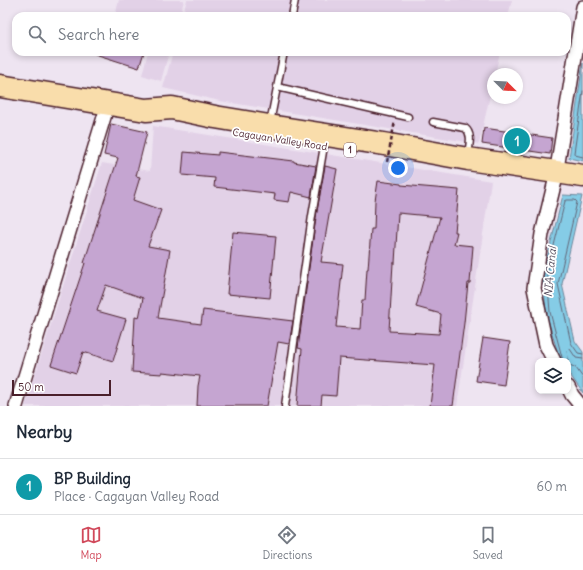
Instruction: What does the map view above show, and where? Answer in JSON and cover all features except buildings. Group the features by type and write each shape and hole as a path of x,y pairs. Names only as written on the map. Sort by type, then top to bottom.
{"highway":[{"name":"Cagayan Valley Road","path":"0,86 146,110 172,108 269,128 384,144 556,177 583,185"},
{"name":"Cagayan Valley Road","path":"146,110 169,121 213,129 267,136 467,168 556,177 583,176"}],"street":[{"path":"552,358 546,345 534,288 542,234 556,177 583,7"},
{"path":"16,406 108,104"},
{"path":"571,393 581,406"}],"lane":[{"path":"293,12 295,0"},
{"path":"269,128 283,56"},
{"path":"277,87 408,117"},
{"path":"433,122 465,128 468,131 470,136 468,159"},
{"path":"285,406 311,224 324,146"}],"path":[{"path":"387,162 395,121"}],"shaded area":[{"path":"119,0 184,0 181,12 116,12"},
{"path":"187,0 512,0 509,12 183,12"},
{"path":"147,56 168,56 161,81 142,75"},
{"path":"172,56 499,56 496,68 487,68 488,104 479,144 220,101 163,88"},
{"path":"153,126 491,181 457,406 25,406 102,163 150,171"}],"water":[{"path":"583,63 583,161 569,158"},
{"name":"NIA Canal","path":"563,195 582,196 562,284 575,341 583,352 583,393 571,376 571,358 559,358 546,313 543,274"}],"place":[{"name":"BP Building","path":"517,141"}]}
